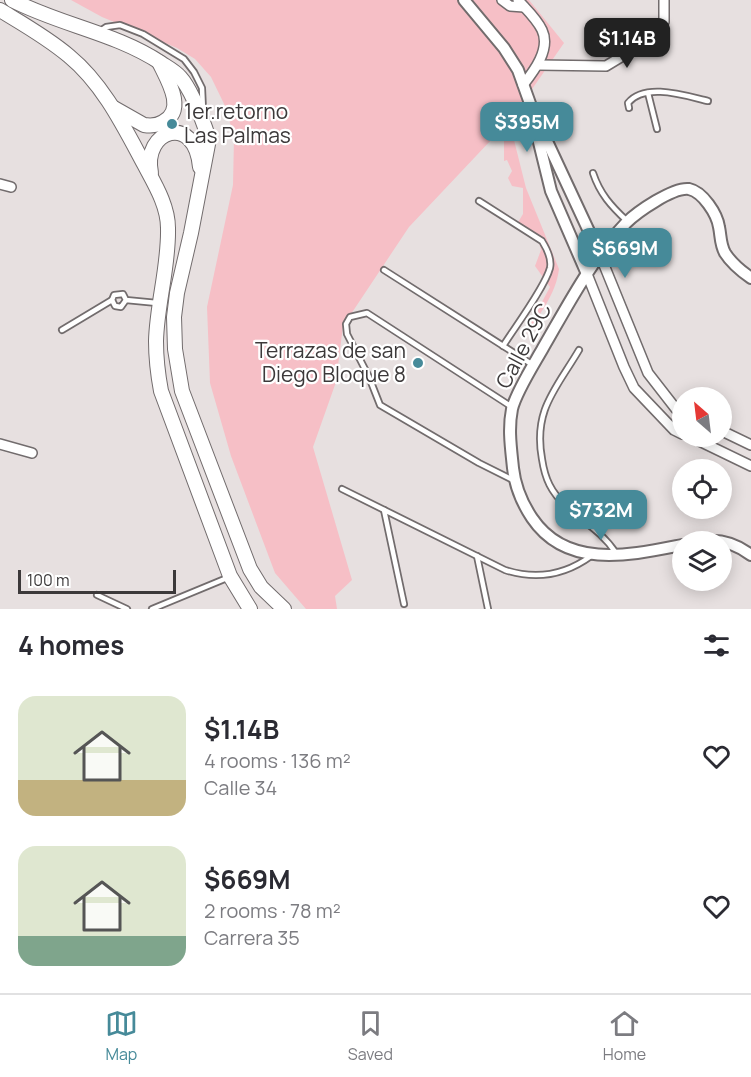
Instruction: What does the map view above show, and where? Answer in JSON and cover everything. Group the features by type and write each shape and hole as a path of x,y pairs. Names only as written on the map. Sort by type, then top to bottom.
{"main road":[{"path":"12,0 27,8 142,51 159,61 179,75 204,123 209,139 174,317 182,391 246,561 261,587 284,609"},
{"path":"0,10 68,56 88,74 129,134 162,199 168,225 167,262 156,342 161,392 231,576 250,609"},
{"path":"112,107 144,125 155,126 169,118 175,108 172,91 159,61"},
{"path":"152,180 149,165 150,153 154,144 165,136 180,133 186,135 196,145 201,178"}],"street":[{"path":"464,0 504,48 518,70 532,109 600,255 648,373 672,405"},
{"path":"502,0 510,6 521,3 543,32 544,44 538,65 523,85"},
{"path":"538,65 606,66 649,40 664,22 664,0"},
{"path":"532,109 551,191 634,388 672,428"},
{"path":"0,184 11,187"},
{"name":"Calle 29C","path":"672,547 633,555 593,554 555,543 539,529 525,507 515,481 509,437 513,407 533,365 600,255 627,222 667,195 686,189 707,202 716,217 724,252 734,266 751,278"},
{"path":"607,326 624,314"},
{"path":"732,436 751,445"},
{"path":"0,444 32,453"},
{"path":"711,447 751,466"},
{"path":"732,544 751,555"}],"lane":[{"path":"98,33 106,27 120,25 143,34 184,59 202,88 204,123"},
{"path":"629,108 628,103 632,99 661,91 708,101"},
{"path":"648,93 657,129"},
{"path":"593,173 598,189 605,200 627,222"},
{"path":"479,201 543,241 548,249 550,260 550,268 542,284 503,346"},
{"path":"384,270 533,365"},
{"path":"62,330 112,300 117,293 123,294 126,300"},
{"path":"112,300 115,306 121,307 126,300"},
{"path":"126,300 160,303"},
{"path":"513,407 367,313 350,317 346,324 347,334 369,377 380,405 479,464 515,481"},
{"path":"579,350 544,409 538,440 545,477 552,491 566,506 596,530 617,555"},
{"path":"342,489 505,570 520,575 538,576 559,573 583,562 593,554"},
{"path":"384,510 404,604"},
{"path":"477,556 488,609"},
{"path":"152,609 231,576"},
{"path":"96,595 127,609"}],"shaded area":[{"path":"71,0 529,0 564,43 512,118 409,227 343,326 336,382 313,447 352,580 335,596 337,609 306,609 275,573 231,456 210,383 207,307 233,185 234,138 226,108 211,77 195,59 177,48 102,17"},
{"path":"512,132 526,188 559,269 555,287 527,334 550,287 535,266 541,250 538,238 517,224 523,214 523,188 512,186 508,178 512,171 507,160 504,161 504,135"}],"place":[{"name":"1er.retorno Las Palmas","path":"172,124"},
{"name":"Terrazas de san Diego Bloque 8","path":"418,363"}]}
